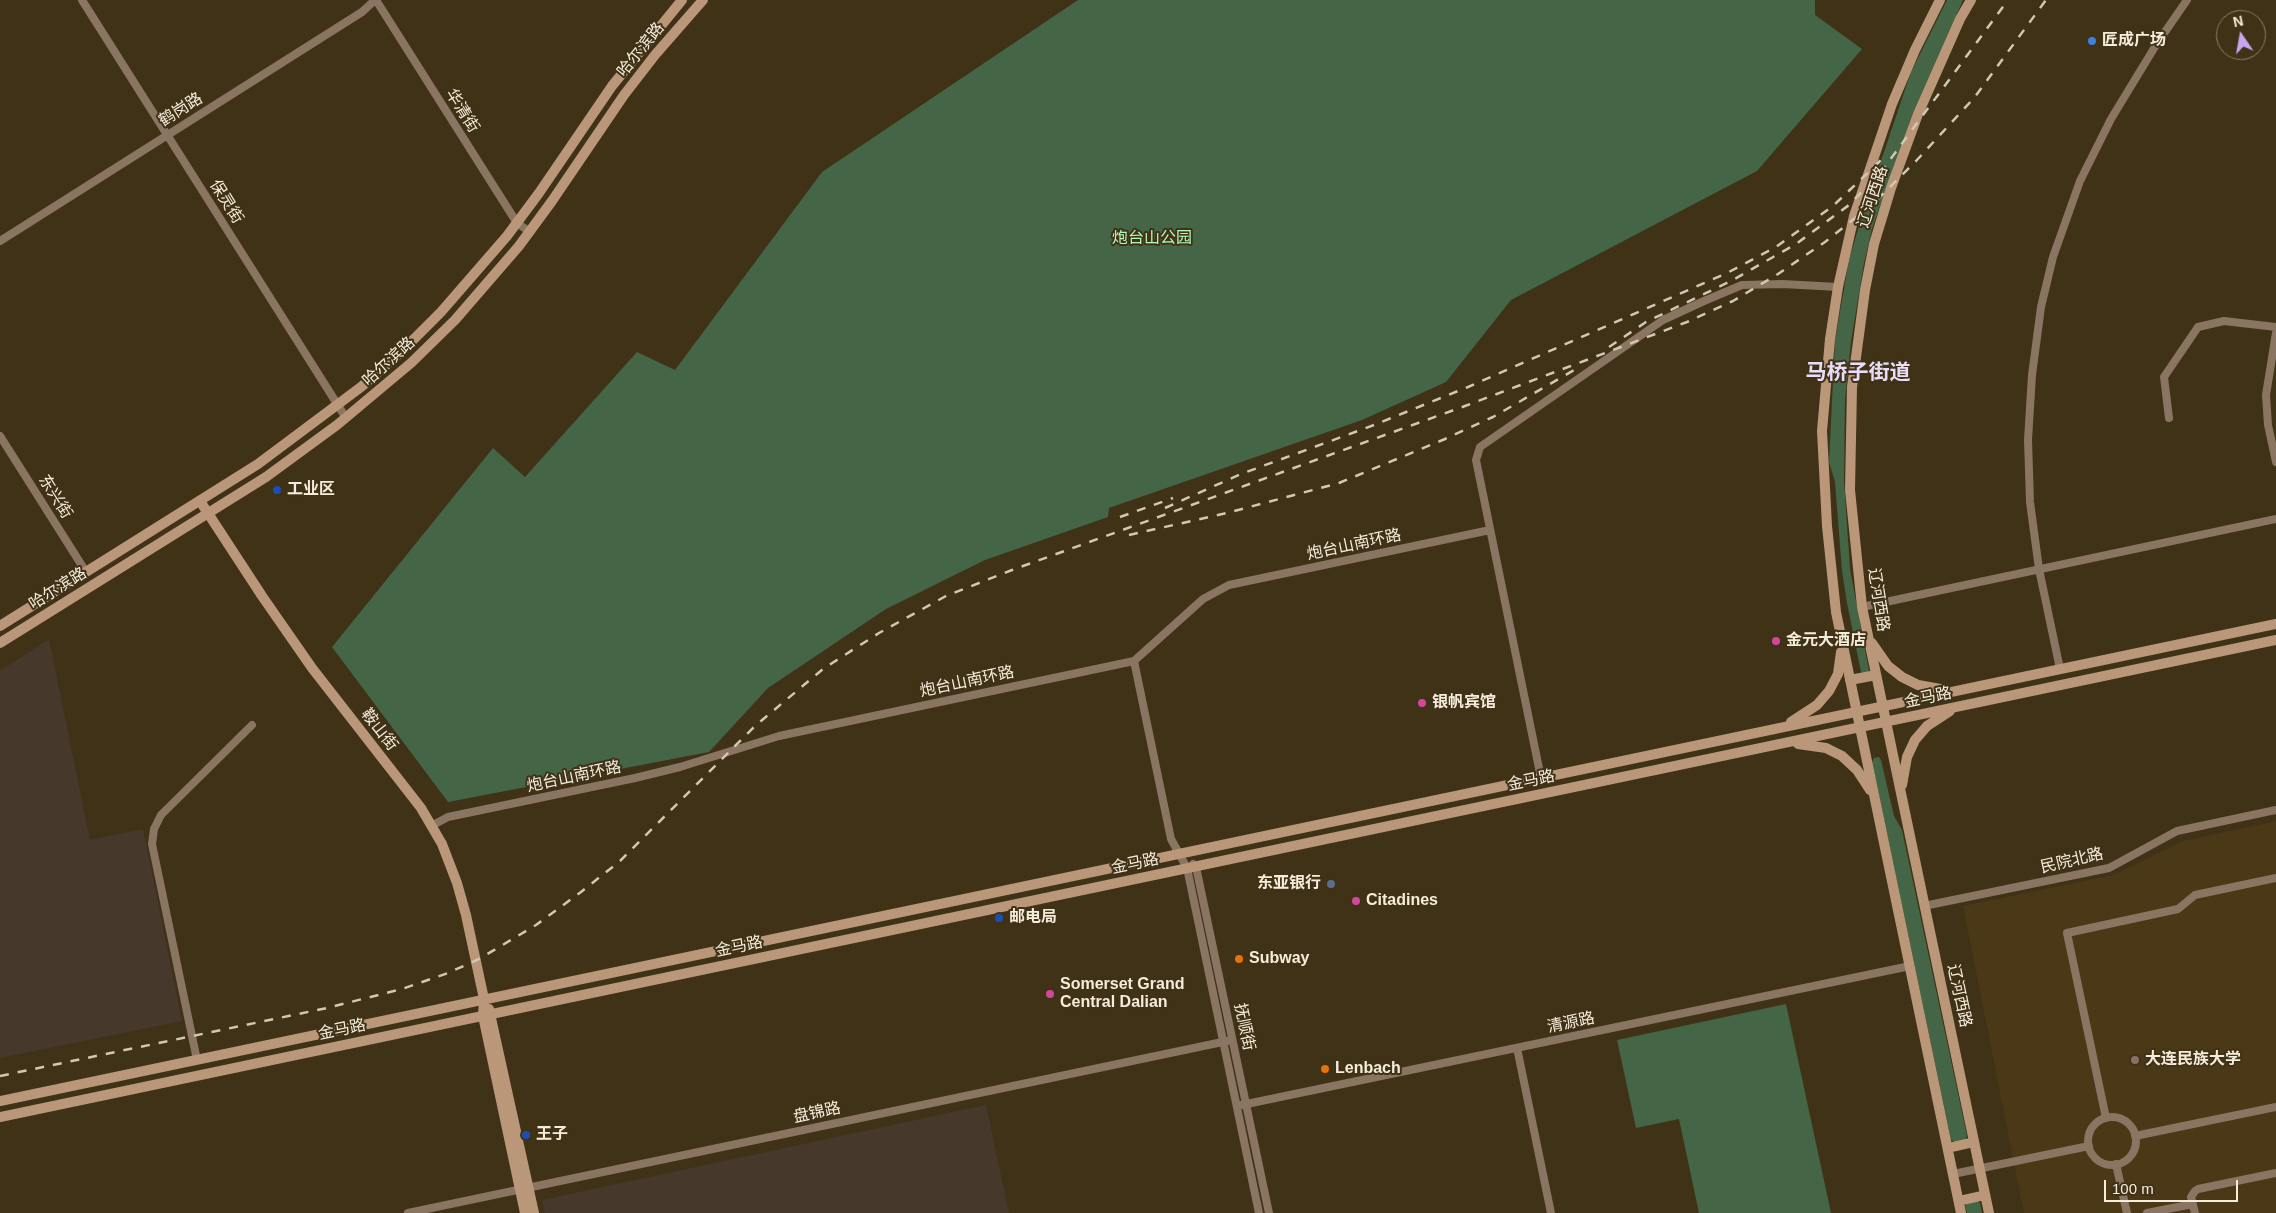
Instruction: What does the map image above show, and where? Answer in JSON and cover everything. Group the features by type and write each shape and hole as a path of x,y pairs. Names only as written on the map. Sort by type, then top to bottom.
{"main road":[{"name":"哈尔滨路","path":"0,626 258,464 338,405 401,352 441,312 517,223 612,86 682,0"},
{"name":"哈尔滨路","path":"0,643 287,463 346,418 411,363 455,320 530,232 624,95 655,55 703,0"},
{"name":"辽河西路","path":"1940,0 1914,50 1877,146 1854,216 1838,287 1830,340 1822,431 1830,570 1841,639 1961,1213"},
{"name":"辽河西路","path":"1971,0 1939,66 1903,154 1880,223 1865,290 1852,387 1850,490 1862,607 1989,1213"},
{"name":"鞍山街","path":"200,501 312,668 421,808 442,844 457,883 488,1015 524,1189 525,1213"},
{"name":"金马路","path":"0,1101 2276,624"},
{"path":"1867,633 1882,659 1902,677 1918,686 1938,690 1960,690"},
{"path":"1779,728 1800,718 1817,705 1829,691 1838,674 1841,658 1841,639"},
{"name":"金马路","path":"0,1118 2276,640"},
{"path":"1850,680 1876,674"},
{"path":"1901,796 1904,770 1915,740 1927,726 1943,714 1964,705"},
{"path":"1782,744 1805,744 1826,748 1842,756 1857,770 1875,802"},
{"path":"1948,1148 1974,1142"},
{"name":"鞍山街","path":"524,1189 534,1213"},
{"path":"1959,1201 1985,1195"}],"street":[{"name":"保灵街","path":"82,0 346,418"},
{"name":"鹤岗路","path":"0,241 362,12 375,0"},
{"name":"华清街","path":"375,0 517,223 530,232"},
{"path":"2060,669 2039,569 2030,502 2029,430 2032,376 2041,307 2053,257 2080,181 2111,119 2156,45 2187,0"},
{"path":"1541,778 1476,460 1480,447 1663,320 1742,285 1782,284 1838,287"},
{"path":"2169,418 2164,378 2198,327 2224,321 2276,327"},
{"path":"2276,333 2266,395 2268,425 2276,462"},
{"name":"东兴街","path":"0,436 86,572"},
{"path":"1862,607 2276,519"},
{"name":"炮台山南环路","path":"431,826 448,817 680,767 779,736 1134,661 1202,599 1229,585 1490,530"},
{"name":"抚顺街","path":"1134,661 1171,839 1179,854 1192,867 1232,1040 1268,1213"},
{"path":"197,1060 152,844 154,829 161,815 252,725"},
{"name":"民院北路","path":"1924,906 2109,868 2177,831 2276,810"},
{"name":"抚顺街","path":"1192,867 1223,1041 1259,1213"},
{"path":"2106,1118 2067,933 2178,909 2195,895 2276,879"},
{"name":"清源路","path":"1237,1106 1910,966"},
{"name":"盘锦路","path":"408,1213 1232,1040"},
{"path":"1517,1048 1551,1213"},
{"path":"2135,1136 2276,1107"},
{"path":"2106,1118 2121,1119 2132,1129 2135,1136 2136,1144 2130,1157 2116,1164 2100,1162 2094,1157 2089,1146 2089,1134 2093,1126 2106,1118"},
{"path":"1953,1174 2089,1146"},
{"path":"2116,1164 2127,1213"},
{"path":"2195,1213 2192,1194 2198,1189 2276,1173"},
{"path":"2147,1213 2193,1204"}],"shaded area":[{"path":"49,639 90,840 143,829 182,1021 0,1058 0,671"},
{"name":"大连民族大学","path":"2276,821 2276,1213 2024,1213 1963,906 2113,875 2183,841"},
{"path":"986,1105 1009,1213 545,1213 542,1200"}],"green space":[{"name":"炮台山公园","path":"1078,0 1815,0 1815,15 1862,49 1757,171 1511,300 1446,382 1362,420 1109,508 1108,517 985,560 886,609 768,688 709,752 448,802 332,647 493,448 525,477 637,352 675,370 822,172"},
{"path":"1947,0 1963,0 1912,115 1872,229 1864,263 1851,342 1845,400 1844,481 1850,569 1869,671 1864,674 1861,672 1847,603 1842,571 1835,482 1829,462 1835,340 1849,260 1859,226 1911,72"},
{"path":"1879,757 1894,816 1902,830 1967,1136 1963,1143 1958,1144 1951,1140 1872,762 1874,758"},
{"path":"1786,1004 1831,1213 1699,1213 1679,1119 1636,1128 1617,1040"},
{"path":"1975,1199 1980,1203 1982,1213 1967,1213 1965,1206 1969,1201"}],"railway":[{"path":"1609,347 1646,322 1731,281 1796,244 1849,205 1881,172 2008,0"},
{"path":"0,1076 327,1008 402,989 448,973 479,959 536,925 620,861 755,726 823,669 879,633 946,596 1012,570 1465,406 1687,322 1733,301 1778,274 1825,242 1874,203 1974,98 2046,0"},
{"path":"1165,508 1241,474 1374,425 1468,387 1727,273 1776,247 1833,206 1886,153"},
{"path":"1129,535 1227,513 1339,483 1493,417 1576,369"},
{"path":"1120,517 1173,498"}],"place":[{"name":"匠成广场","path":"2092,41"},
{"name":"工业区","path":"277,490"},
{"name":"金元大酒店","path":"1776,641"},
{"name":"银帆宾馆","path":"1422,703"},
{"name":"东亚银行","path":"1331,884"},
{"name":"Citadines","path":"1356,901"},
{"name":"邮电局","path":"999,918"},
{"name":"Subway","path":"1239,959"},
{"name":"Somerset Grand Central Dalian","path":"1050,994"},
{"name":"大连民族大学","path":"2135,1060"},
{"name":"Lenbach","path":"1325,1069"},
{"name":"王子","path":"526,1135"}],"district":[{"name":"马桥子街道","path":"1858,373"}]}
